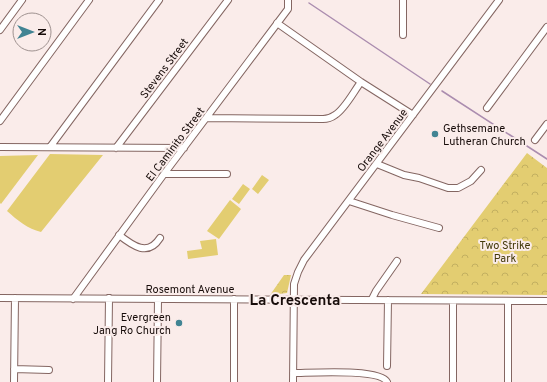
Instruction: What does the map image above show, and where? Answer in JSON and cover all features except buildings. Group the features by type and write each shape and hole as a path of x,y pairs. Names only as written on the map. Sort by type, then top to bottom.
{"street":[{"path":"0,30 22,0"},
{"path":"0,121 89,0"},
{"path":"50,147 159,0"},
{"name":"Stevens Street","path":"116,148 228,0"},
{"name":"El Caminito Street","path":"73,299 164,174 278,23 288,9 288,0"},
{"path":"403,0 403,35"},
{"name":"Orange Avenue","path":"293,382 294,284 304,260 500,0"},
{"path":"278,23 361,82 413,115"},
{"path":"487,108 547,27"},
{"path":"207,118 323,120 331,118 341,110 361,82"},
{"path":"535,140 547,124"},
{"path":"0,147 184,148"},
{"path":"377,164 404,175 419,178 448,188 458,188 470,181 481,170"},
{"path":"164,174 227,174"},
{"path":"348,200 392,215 439,228"},
{"path":"120,235 132,246 144,248 152,247 160,238"},
{"path":"372,299 397,261"},
{"name":"Rosemont Avenue","path":"0,298 547,301"},
{"path":"14,382 15,298"},
{"path":"108,382 109,298"},
{"path":"157,382 158,298"},
{"path":"234,299 234,382"},
{"path":"387,366 388,300"},
{"path":"453,301 453,382"},
{"path":"508,301 508,382"},
{"path":"14,370 49,370"},
{"path":"293,373 367,372 379,375 387,382"}],"green space":[{"name":"Two Strike Park","path":"527,153 547,168 547,295 421,294"},
{"path":"50,154 103,155 41,232 27,226 7,211"},
{"path":"38,155 1,204 0,156"},
{"path":"262,175 269,180 258,194 252,189"},
{"path":"243,184 250,189 239,204 232,199"},
{"path":"230,200 241,209 219,239 207,231"},
{"path":"216,239 218,255 188,259 187,251 202,249 200,241"},
{"path":"284,275 291,275 287,293 270,295"}],"waterway":[{"path":"309,3 430,84"},
{"path":"442,91 547,159"}],"place":[{"name":"Gethsemane Lutheran Church","path":"435,134"},
{"name":"Evergreen Jang Ro Church","path":"179,323"}],"district":[{"name":"La Crescenta","path":"295,300"}]}
